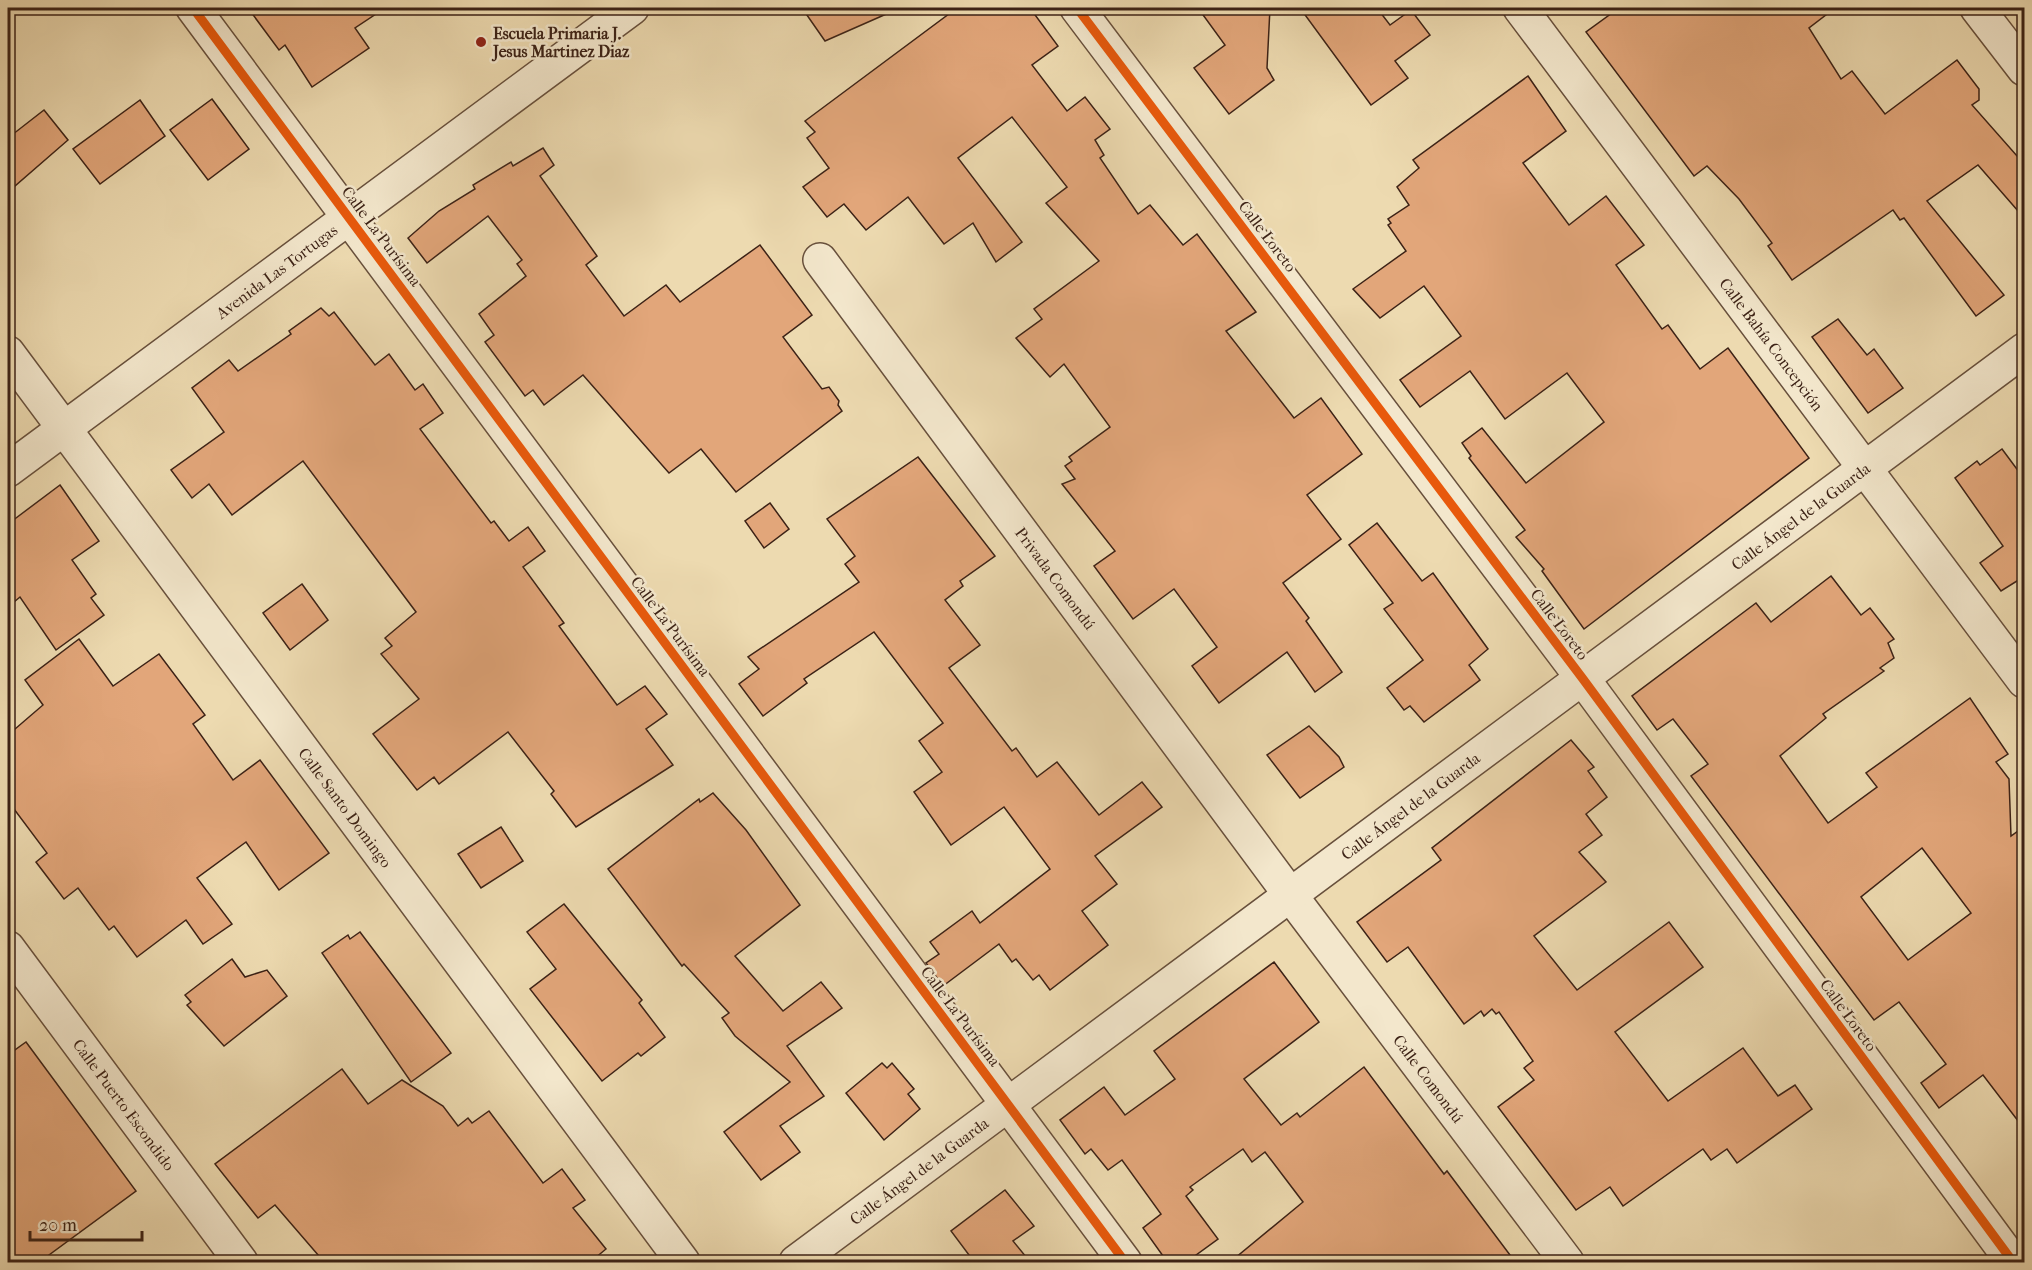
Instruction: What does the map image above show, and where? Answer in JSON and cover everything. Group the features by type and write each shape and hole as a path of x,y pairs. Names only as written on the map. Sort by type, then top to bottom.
{"street":[{"name":"Calle La Purísima","path":"193,8 1125,1263"},
{"name":"Avenida Las Tortugas","path":"8,470 632,8"},
{"name":"Calle Loreto","path":"1077,8 1583,679 2013,1263"},
{"name":"Calle Bahía Concepción","path":"1520,8 2025,681"},
{"path":"1977,8 2025,69"},
{"name":"Privada Comondú","path":"820,261 1291,896"},
{"name":"Calle Ángel de la Guarda","path":"796,1263 2025,350"},
{"name":"Calle Santo Domingo","path":"8,353 683,1263"},
{"name":"Calle Comondú","path":"1291,896 1567,1263"},
{"name":"Calle Puerto Escondido","path":"8,948 241,1263"}],"building":[{"path":"248,8 385,8 355,28 369,48 312,87 285,45 279,50"},
{"path":"802,8 900,8 825,41"},
{"path":"957,8 1030,8 1058,46 1032,65 1067,111 1085,97 1110,129 1095,140 1104,155 1100,158 1138,214 1150,205 1183,245 1197,234 1256,312 1226,331 1294,418 1321,398 1362,454 1307,495 1341,539 1283,583 1309,618 1306,621 1342,672 1315,692 1287,652 1219,703 1192,666 1217,647 1174,589 1133,619 1094,566 1115,551 1062,484 1075,479 1065,466 1072,461 1069,457 1110,427 1064,364 1050,377 1016,338 1042,319 1034,309 1099,261 1046,203 1067,187 1012,117 958,158 1022,242 996,262 973,223 944,244 908,197 866,230 844,204 827,217 803,187 829,168 807,138 815,132 805,121"},
{"path":"1198,8 1270,8 1267,68 1274,80 1229,114 1194,68 1225,45"},
{"path":"1300,8 1377,8 1390,25 1411,10 1430,35 1395,61 1408,78 1371,105"},
{"path":"1619,8 1835,8 1809,28 1841,79 1852,71 1885,114 1957,60 1979,89 1979,100 1972,105 2025,165 2025,219 1978,165 1927,201 2004,295 1976,316 1904,218 1900,220 1893,210 1792,280 1768,246 1772,243 1739,199 1707,166 1694,176 1586,32"},
{"path":"1528,76 1566,131 1523,163 1569,225 1606,196 1644,245 1616,265 1662,329 1668,325 1700,369 1728,348 1809,458 1584,629 1542,571 1544,569 1516,537 1525,530 1469,458 1471,456 1462,443 1482,428 1526,483 1604,422 1567,373 1505,419 1470,371 1420,407 1400,380 1461,336 1424,286 1380,318 1353,289 1406,251 1388,225 1391,223 1388,219 1409,205 1397,187 1419,168 1413,160"},
{"path":"212,99 249,149 208,180 170,130"},
{"path":"140,100 165,136 100,184 73,149"},
{"path":"44,110 68,140 8,192 8,138"},
{"path":"543,148 554,165 540,176 597,256 586,265 624,316 666,285 680,302 760,245 812,315 783,337 822,389 829,387 839,401 838,405 842,411 736,492 701,449 669,473 583,375 544,405 533,390 525,396 485,342 494,335 479,314 526,276 517,264 522,260 488,216 427,263 408,238 439,211 475,189 473,185 511,162 513,166"},
{"path":"321,308 329,316 334,312 375,365 389,354 415,390 423,384 443,413 420,429 491,523 494,521 509,541 528,527 545,551 523,567 564,623 559,626 617,705 645,686 667,714 646,729 673,765 576,827 551,794 554,791 508,732 439,784 434,777 417,790 373,734 419,699 381,654 392,646 385,638 416,612 303,461 232,515 209,484 192,498 171,470 224,432 192,388 229,360 238,371 291,334 289,331"},
{"path":"1838,319 1867,355 1874,349 1903,388 1868,413 1812,337"},
{"path":"2002,449 2025,480 2025,576 2001,591 1980,563 2003,546 1955,478 1977,461 1980,465"},
{"path":"918,457 995,556 960,581 963,586 945,600 980,645 949,668 1012,751 1016,748 1037,777 1057,762 1099,815 1142,782 1162,807 1095,856 1117,884 1082,911 1108,945 1050,990 1039,975 1033,980 1016,959 1012,962 999,944 943,986 926,963 939,954 930,942 972,911 980,923 1050,869 1004,807 951,845 914,792 942,772 919,741 943,723 874,632 804,679 807,683 763,716 739,684 759,669 748,657 859,582 845,564 855,556 827,519"},
{"path":"60,485 99,541 72,560 96,594 91,598 104,615 56,650 20,597 8,607 8,524"},
{"path":"770,503 789,529 764,548 745,521"},
{"path":"1377,523 1422,581 1433,573 1488,649 1469,665 1480,680 1424,722 1410,706 1404,710 1387,688 1423,660 1384,609 1393,603 1349,545"},
{"path":"1831,576 1861,615 1870,608 1894,639 1888,643 1894,658 1880,668 1884,671 1823,714 1826,718 1780,756 1828,823 1877,787 1866,773 1970,698 2008,754 1996,762 2009,779 2011,836 2025,826 2025,1130 1983,1075 1939,1108 1921,1083 1946,1064 1899,1002 1874,1020 1691,776 1708,764 1673,719 1657,730 1632,696 1756,603 1771,622","holes":["1922,848 1971,913 1908,960 1861,897"]},
{"path":"302,584 328,620 290,650 263,613"},
{"path":"79,639 113,686 159,654 205,715 193,724 233,780 260,760 329,853 279,890 246,842 197,878 232,924 203,944 186,920 137,957 114,926 109,930 78,888 64,899 36,862 47,853 8,801 8,735 43,705 25,680"},
{"path":"1309,726 1339,757 1344,767 1300,798 1267,755"},
{"path":"1571,740 1594,767 1588,771 1607,797 1586,814 1602,835 1579,852 1606,882 1534,936 1577,990 1669,922 1703,967 1615,1032 1668,1101 1743,1048 1778,1096 1795,1085 1812,1109 1737,1163 1727,1149 1711,1160 1703,1149 1623,1206 1610,1187 1576,1210 1498,1107 1534,1080 1524,1068 1533,1061 1499,1012 1496,1014 1492,1009 1484,1016 1481,1011 1464,1024 1408,947 1387,962 1357,922 1441,860 1432,848"},
{"path":"713,793 746,830 800,905 735,956 783,1011 821,982 842,1008 787,1046 824,1096 780,1126 800,1152 761,1180 724,1132 790,1082 735,1036 722,1018 729,1013 684,964 682,966 608,869 699,799 700,802"},
{"path":"501,827 523,861 481,888 458,854"},
{"path":"564,904 642,1000 639,1003 665,1037 641,1056 638,1053 602,1081 530,989 556,969 527,932"},
{"path":"360,932 451,1053 411,1082 322,953 348,935 350,939"},
{"path":"232,959 245,977 267,970 287,996 224,1046 187,1005 191,1002 185,995"},
{"path":"1274,962 1319,1022 1244,1079 1281,1125 1297,1113 1300,1117 1364,1067 1444,1174 1447,1171 1516,1263 1229,1263 1303,1202 1265,1152 1252,1162 1243,1149 1190,1187 1193,1190 1186,1196 1218,1239 1185,1263 1168,1263 1143,1228 1161,1214 1122,1160 1108,1170 1091,1149 1085,1154 1060,1120 1104,1087 1125,1115 1175,1079 1154,1051"},
{"path":"26,1042 136,1191 38,1263 15,1263 8,1252 8,1055"},
{"path":"882,1063 887,1068 892,1063 914,1089 908,1094 920,1109 884,1140 846,1093"},
{"path":"342,1069 368,1104 402,1080 443,1106 458,1126 468,1118 472,1123 489,1111 543,1183 562,1169 585,1200 573,1208 606,1249 589,1263 325,1263 275,1205 258,1218 215,1164"},
{"path":"1005,1190 1034,1226 1013,1241 1031,1263 975,1263 951,1231"}],"cycle path":[{"path":"193,8 1125,1262"},
{"path":"1077,8 1583,679 2013,1262"}],"place":[{"name":"Escuela Primaria J. Jesus Martinez Diaz","path":"481,42"}]}
